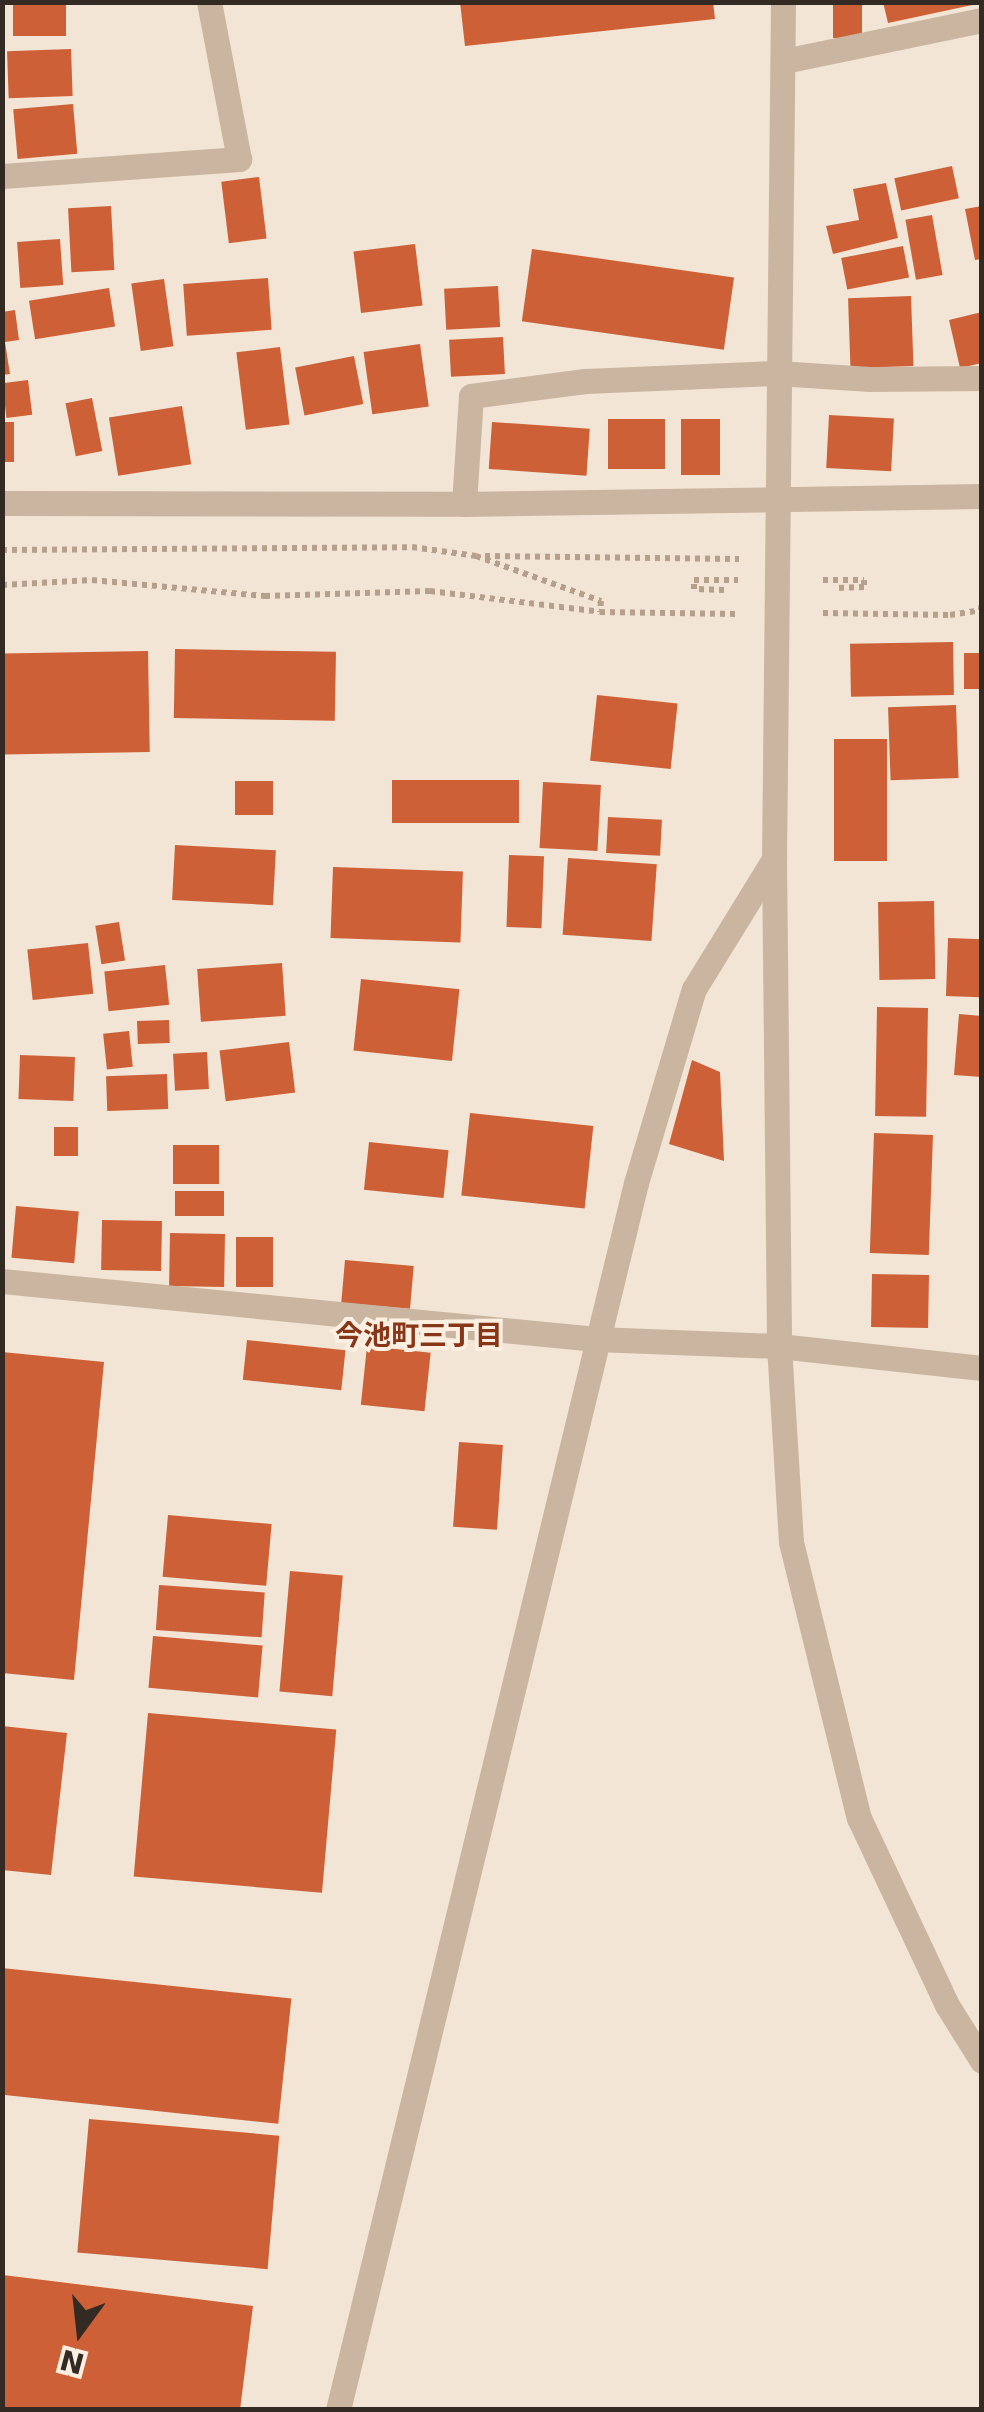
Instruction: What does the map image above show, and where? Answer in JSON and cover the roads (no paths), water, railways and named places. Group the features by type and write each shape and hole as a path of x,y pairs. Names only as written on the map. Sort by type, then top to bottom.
{"street":[{"path":"2,176 239,158 209,2"},
{"path":"784,2 774,859 779,1346 791,1542 859,1818 947,2005 982,2061"},
{"path":"784,61 982,20"},
{"path":"464,504 471,396 585,381 777,373 870,380 982,378"},
{"path":"2,503 464,504 982,496"},
{"path":"338,2410 636,1183 694,990 774,859"},
{"path":"2,1281 596,1339 779,1346 982,1368"}],"district":[{"name":"今池町三丁目","path":"419,1336"}]}
